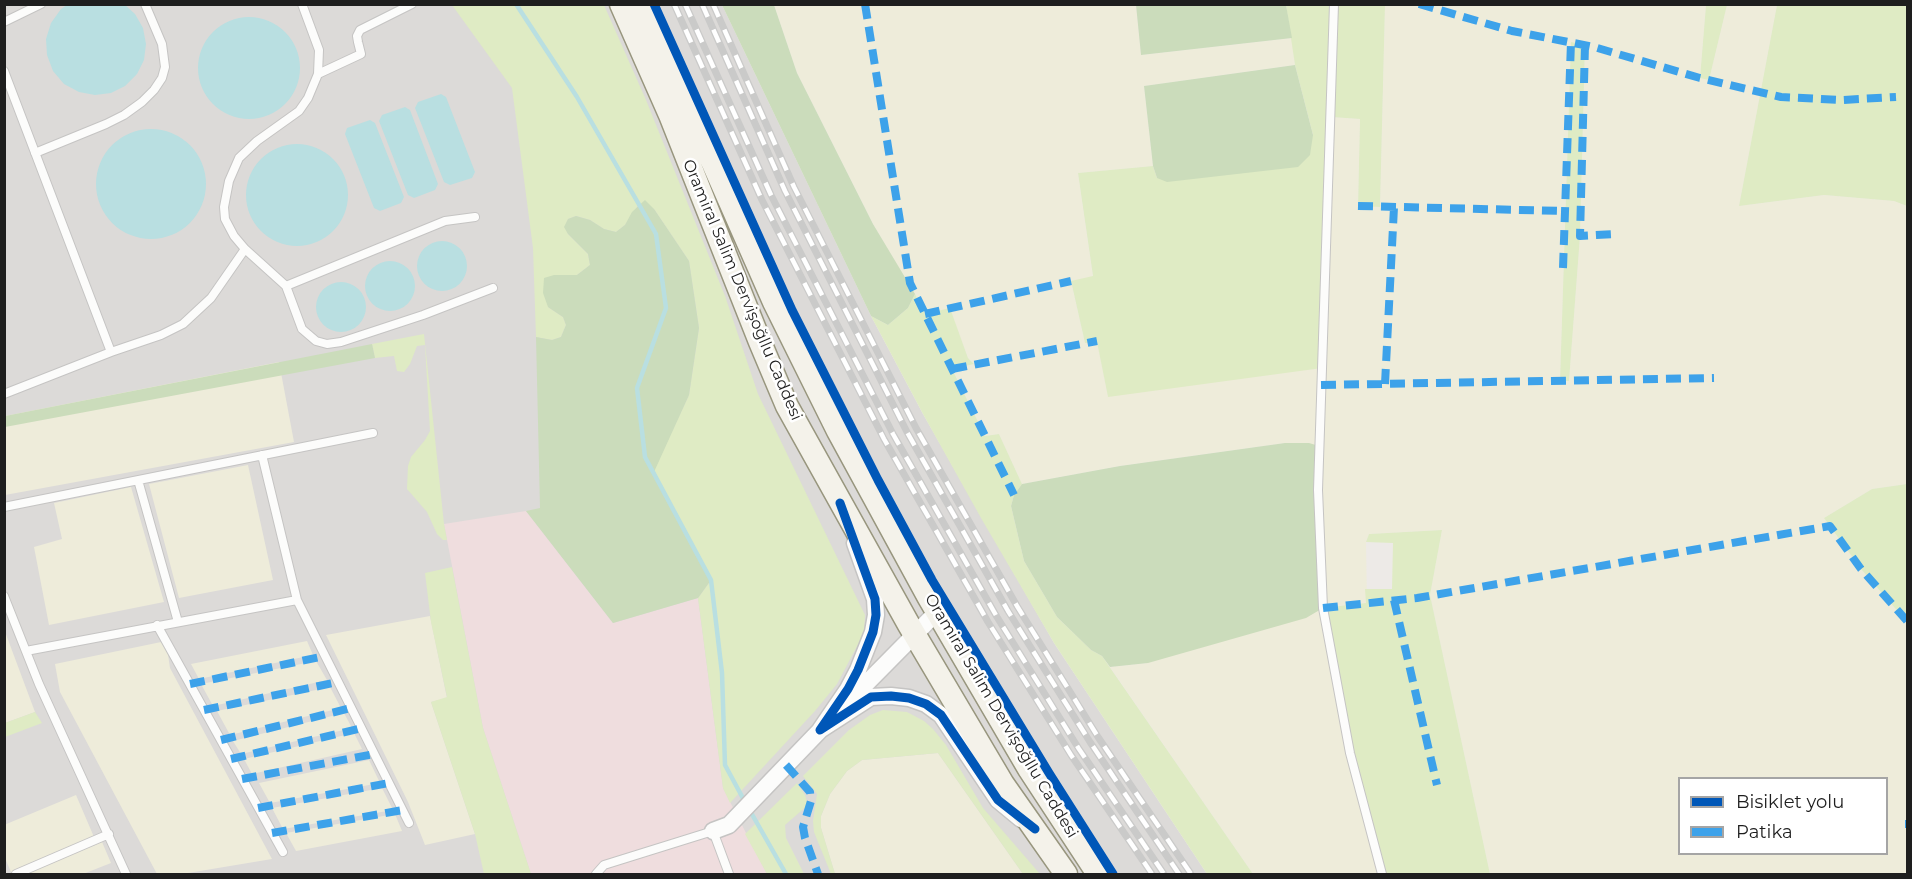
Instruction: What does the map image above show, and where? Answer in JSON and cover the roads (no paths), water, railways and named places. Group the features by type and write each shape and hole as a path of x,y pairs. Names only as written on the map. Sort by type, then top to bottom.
{"main road":[{"name":"Oramiral Salim Dervişoğllu Caddesi","path":"621,4 670,115 787,406 914,634 1003,784 1066,874"},
{"name":"Oramiral Salim Dervişoğllu Caddesi","path":"643,4 774,302 838,430 937,612 1029,769 1098,874"}],"street":[{"path":"820,730 848,690 858,670 873,632 876,615 875,599 840,503"},
{"path":"713,831 729,825 937,612"},
{"path":"820,730 871,697 909,698 926,704 941,715 998,800 1035,829"}],"lane":[{"path":"4,22 41,4"},
{"path":"35,153 124,115 154,90 162,78 165,61 162,44 145,4"},
{"path":"302,4 319,50 318,74 308,98 299,111 248,149 233,168 226,195 225,219 234,236 286,286 302,329 316,340 327,344 341,342 423,315 493,288"},
{"path":"318,74 361,54 357,36 366,26 412,4"},
{"path":"1334,4 1318,490 1323,608 1348,744 1382,874"},
{"path":"4,71 111,352"},
{"path":"286,286 445,221 475,217"},
{"path":"4,394 161,335 188,320 211,298 245,249"},
{"path":"4,507 373,433"},
{"path":"262,455 297,600 409,823"},
{"path":"138,480 178,622"},
{"path":"4,596 39,684 126,874"},
{"path":"26,651 297,600"},
{"path":"157,625 283,852"},
{"path":"596,874 604,865 713,831 729,874"},
{"path":"16,874 109,834"}],"water":[{"path":"67,5 125,5 135,14 143,28 146,44 144,60 137,74 125,86 111,93 95,95 79,92 64,84 53,71 47,55 46,39 51,23 61,9"},
{"path":"249,17 268,21 285,32 296,49 300,68 296,87 285,104 268,115 249,119 230,115 213,104 202,87 198,68 202,49 213,32 230,21"},
{"path":"441,94 446,97 475,172 472,178 450,185 444,182 415,108 418,102"},
{"path":"405,107 410,110 438,184 435,190 414,198 408,195 379,121 382,115"},
{"path":"370,120 375,123 404,197 401,203 380,211 374,208 345,134 347,128"},
{"path":"151,129 172,133 190,145 202,163 206,184 202,205 190,223 172,235 151,239 130,235 112,223 100,205 96,184 100,163 112,145 130,133"},
{"path":"297,144 316,148 333,159 344,176 348,195 344,214 333,231 316,242 297,246 278,242 261,231 250,214 246,195 250,176 261,159 278,148"},
{"path":"437,241 447,241 460,248 467,261 467,271 460,284 447,291 437,291 428,287 421,280 417,271 417,261 421,252 428,245"},
{"path":"385,261 395,261 408,268 415,281 415,291 408,304 395,311 385,311 376,307 369,300 365,291 365,281 369,272 376,265"},
{"path":"336,282 346,282 359,289 366,302 366,312 359,325 346,332 336,332 327,328 320,321 316,312 316,302 320,293 327,286"}],"waterway":[{"path":"516,4 577,97 656,234 666,308 637,388 645,457 711,580 722,673 725,765 745,802"},
{"path":"749,809 786,874"}],"railway":[{"path":"674,4 762,200 884,439 988,622 1071,755 1152,874"},
{"path":"685,4 771,195 893,434 997,617 1079,749 1164,874"},
{"path":"702,4 785,191 907,432 1008,611 1090,742 1179,874"},
{"path":"713,4 794,187 916,428 1017,606 1098,737 1191,874"}]}
